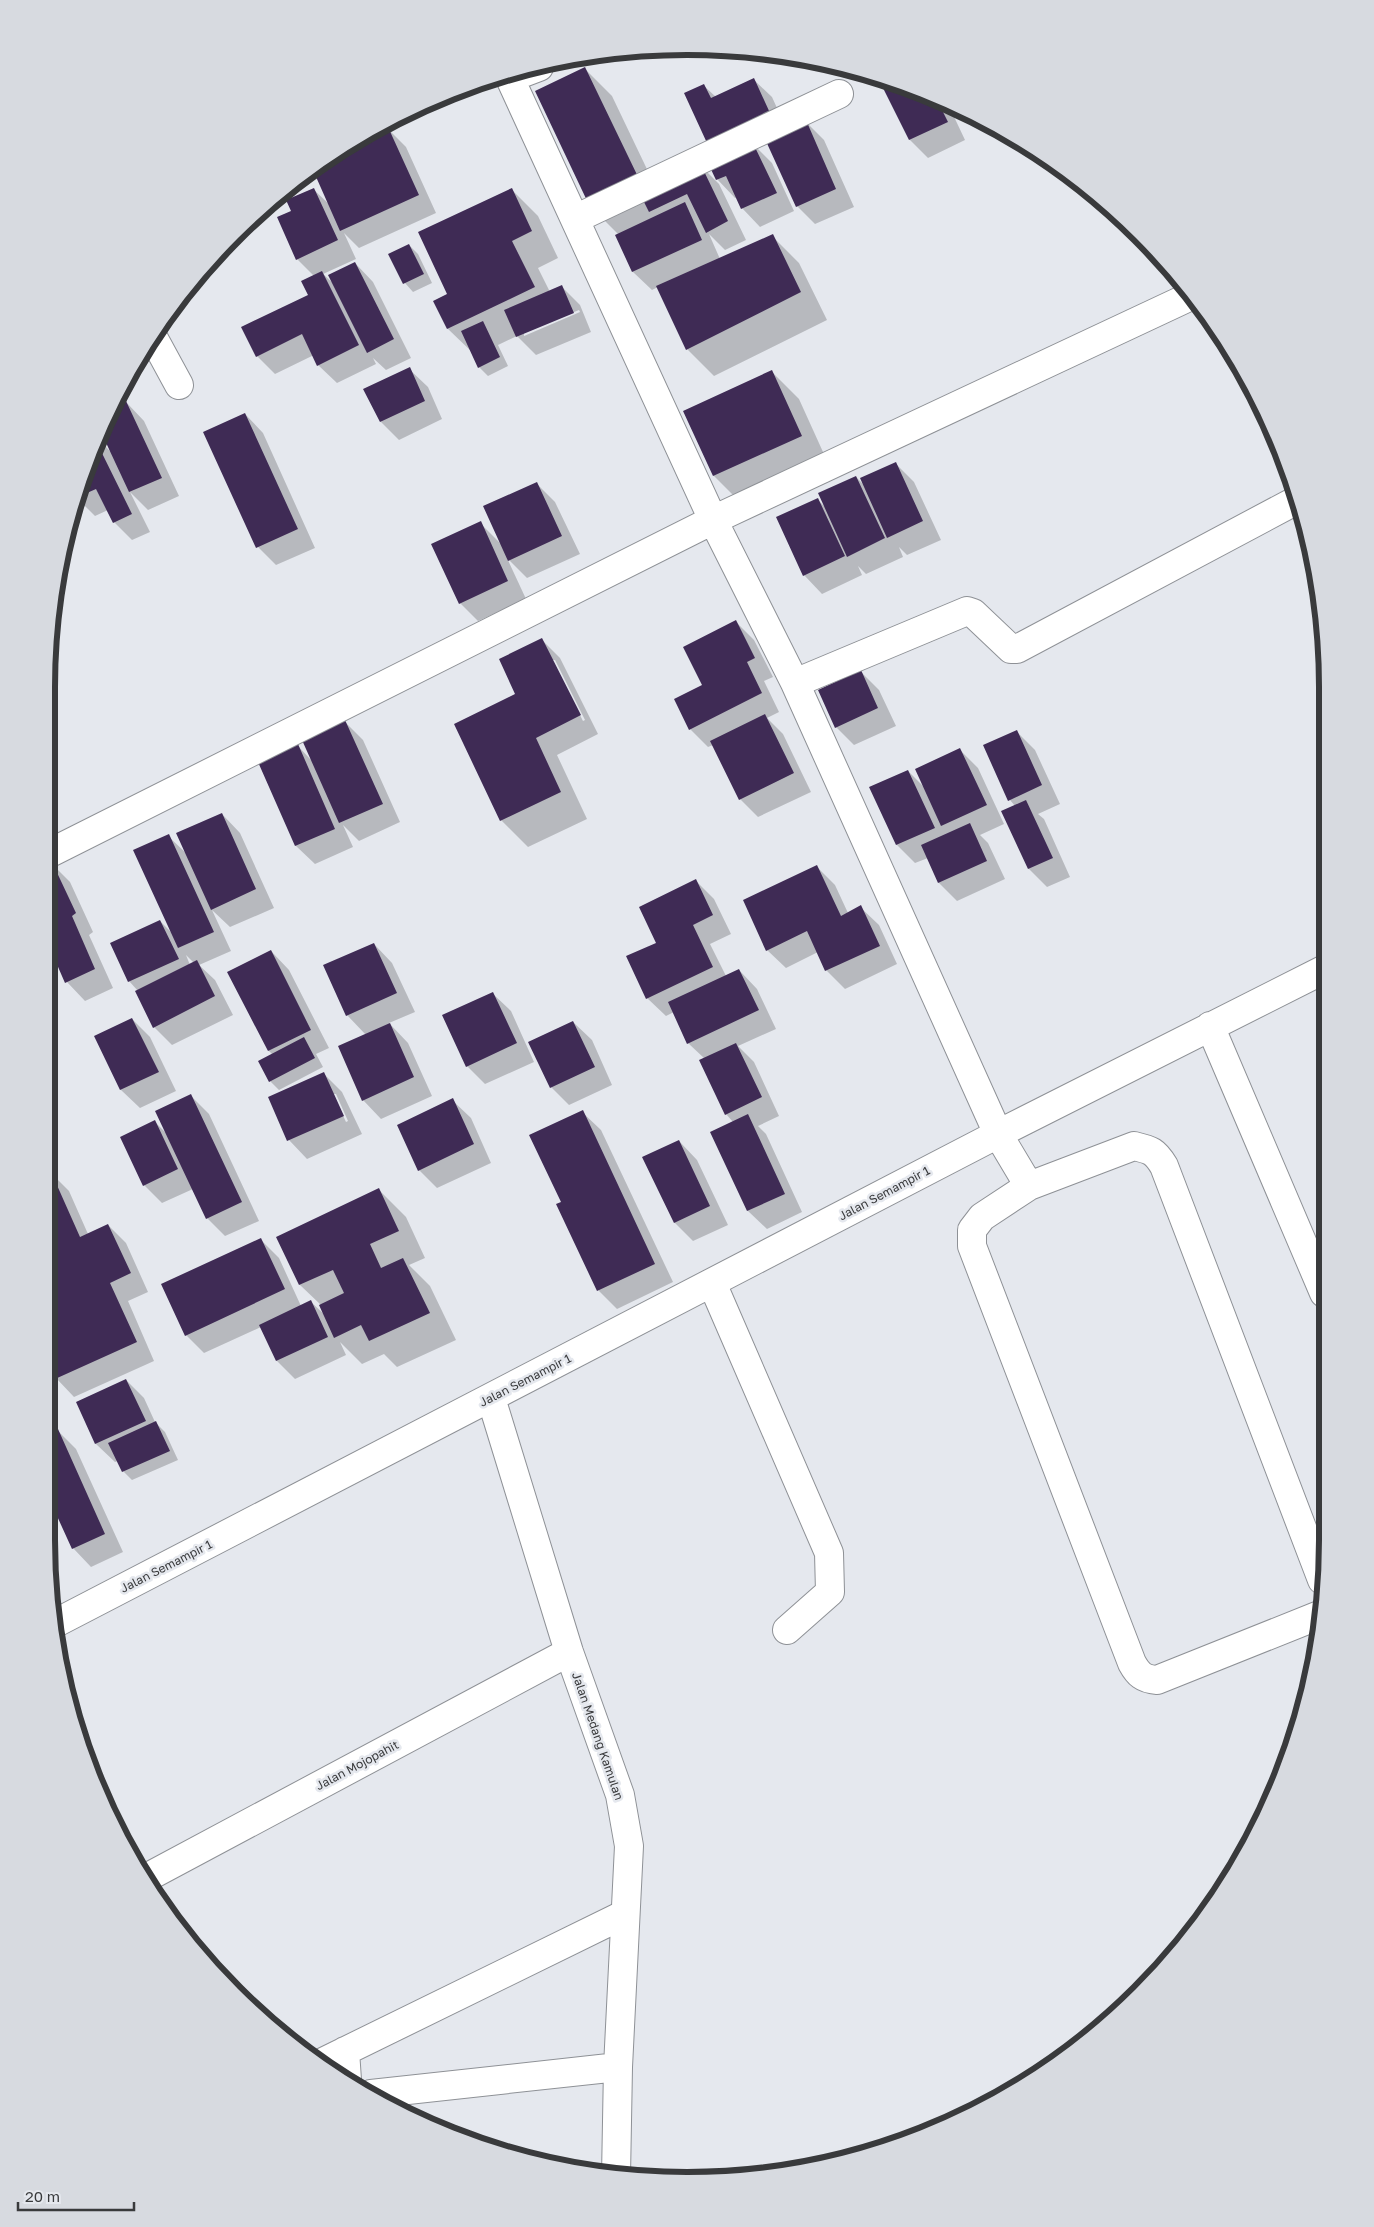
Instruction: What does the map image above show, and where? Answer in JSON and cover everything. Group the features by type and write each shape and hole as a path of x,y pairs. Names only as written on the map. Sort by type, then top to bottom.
{"street":[{"path":"511,81 714,520 795,683 998,1134 1029,1186"},
{"path":"575,219 839,94"},
{"path":"55,850 714,520 1185,299"},
{"path":"157,344 179,385"},
{"path":"795,683 967,611 973,613 1011,649 1017,649 1291,503"},
{"name":"Jalan Semampir 1","path":"60,1621 998,1134 1319,972"},
{"path":"1210,1026 1319,1281"},
{"path":"1314,1617 1162,1678 1147,1679 1138,1673 1132,1663 972,1246 972,1230 982,1217 1029,1186 1134,1146 1147,1149 1156,1154 1164,1166 1318,1570"},
{"path":"712,1283 829,1553 830,1592 787,1630"},
{"name":"Jalan Medang Kamulan","path":"491,1398 569,1652 620,1795 629,1846 618,2067 616,2168"},
{"name":"Jalan Mojopahit","path":"152,1875 569,1652"},
{"path":"328,2059 625,1914"},
{"path":"345,2051 346,2072"},
{"path":"381,2093 618,2067"}],"building":[{"path":"585,67 641,183 590,207 535,91"},
{"path":"754,78 770,113 707,143 684,93 704,84 711,98"},
{"path":"882,87 941,108 948,122 909,140"},
{"path":"806,120 836,189 796,207 765,139"},
{"path":"389,130 419,195 340,231 316,176"},
{"path":"753,143 777,193 741,209 726,176 716,180 708,163"},
{"path":"701,165 728,221 706,233 687,194 649,212 640,194"},
{"path":"314,188 338,240 296,260 277,217 291,211 286,200"},
{"path":"512,188 532,231 512,241 535,287 447,329 433,301 447,294 418,232"},
{"path":"685,202 702,240 632,272 615,235"},
{"path":"773,234 801,292 686,350 656,286"},
{"path":"409,244 424,274 403,284 388,254"},
{"path":"355,262 394,339 367,353 328,275"},
{"path":"322,271 359,345 317,366 302,334 256,357 241,327 308,295 301,281"},
{"path":"562,285 574,313 516,337 504,310"},
{"path":"483,321 500,357 478,368 461,331"},
{"path":"410,367 425,401 380,422 363,389"},
{"path":"772,370 802,436 713,476 683,411"},
{"path":"126,401 162,478 129,492 105,441 123,402"},
{"path":"245,413 298,529 256,548 203,432"},
{"path":"101,451 132,514 113,523 96,489 86,493"},
{"path":"896,462 923,521 887,538 860,478"},
{"path":"856,476 885,538 847,557 818,493"},
{"path":"537,482 562,536 508,561 483,506"},
{"path":"818,498 845,556 803,576 776,517"},
{"path":"481,521 508,581 459,604 431,544"},
{"path":"736,620 755,658 747,662 762,693 689,730 674,699 702,685 683,647"},
{"path":"542,638 581,715 536,738 561,792 500,821 454,724 515,694 499,659"},
{"path":"861,670 878,708 835,728 818,690"},
{"path":"765,714 794,773 739,800 710,741"},
{"path":"345,720 383,804 339,823 302,740"},
{"path":"1017,730 1042,785 1008,801 983,745"},
{"path":"298,744 335,829 295,846 258,762"},
{"path":"960,748 987,805 941,826 915,769"},
{"path":"908,770 935,828 896,845 869,787"},
{"path":"1026,800 1053,858 1028,869 1001,811"},
{"path":"222,813 256,889 211,910 176,833"},
{"path":"970,823 987,861 938,883 921,845"},
{"path":"169,834 214,932 178,948 133,850"},
{"path":"817,865 841,916 861,905 880,946 825,971 807,931 766,951 743,900"},
{"path":"55,868 76,913 72,916 95,969 65,983 55,960"},
{"path":"696,879 713,915 693,925 713,967 646,999 626,956 656,943 639,907"},
{"path":"160,920 179,959 128,982 110,943"},
{"path":"374,943 397,993 346,1016 323,965"},
{"path":"271,950 311,1030 268,1051 227,972"},
{"path":"197,960 215,996 153,1028 135,991"},
{"path":"739,969 759,1010 687,1044 668,1002"},
{"path":"493,992 517,1043 466,1067 442,1015"},
{"path":"132,1018 159,1072 120,1090 94,1036"},
{"path":"573,1021 595,1067 550,1088 528,1042"},
{"path":"390,1023 414,1077 362,1101 338,1046"},
{"path":"304,1037 315,1058 269,1082 258,1061"},
{"path":"736,1043 762,1097 725,1115 699,1060"},
{"path":"324,1072 344,1116 287,1141 268,1097"},
{"path":"191,1094 242,1202 206,1219 155,1111"},
{"path":"453,1098 474,1144 418,1171 397,1125"},
{"path":"583,1110 655,1264 597,1291 556,1204 561,1202 529,1135"},
{"path":"748,1114 785,1194 747,1211 710,1132"},
{"path":"155,1120 178,1169 143,1186 120,1137"},
{"path":"679,1140 710,1206 674,1223 642,1157"},
{"path":"55,1181 80,1237 108,1224 131,1273 110,1283 137,1342 55,1379"},
{"path":"379,1188 399,1231 370,1244 381,1268 403,1258 430,1313 369,1341 361,1325 334,1338 319,1305 344,1293 333,1270 299,1285 276,1237"},
{"path":"261,1238 285,1289 185,1336 161,1284"},
{"path":"311,1300 328,1337 276,1361 259,1325"},
{"path":"126,1379 146,1421 95,1444 76,1402"},
{"path":"156,1421 170,1451 122,1472 108,1443"},
{"path":"58,1429 105,1534 72,1549 55,1512 55,1430"}]}
